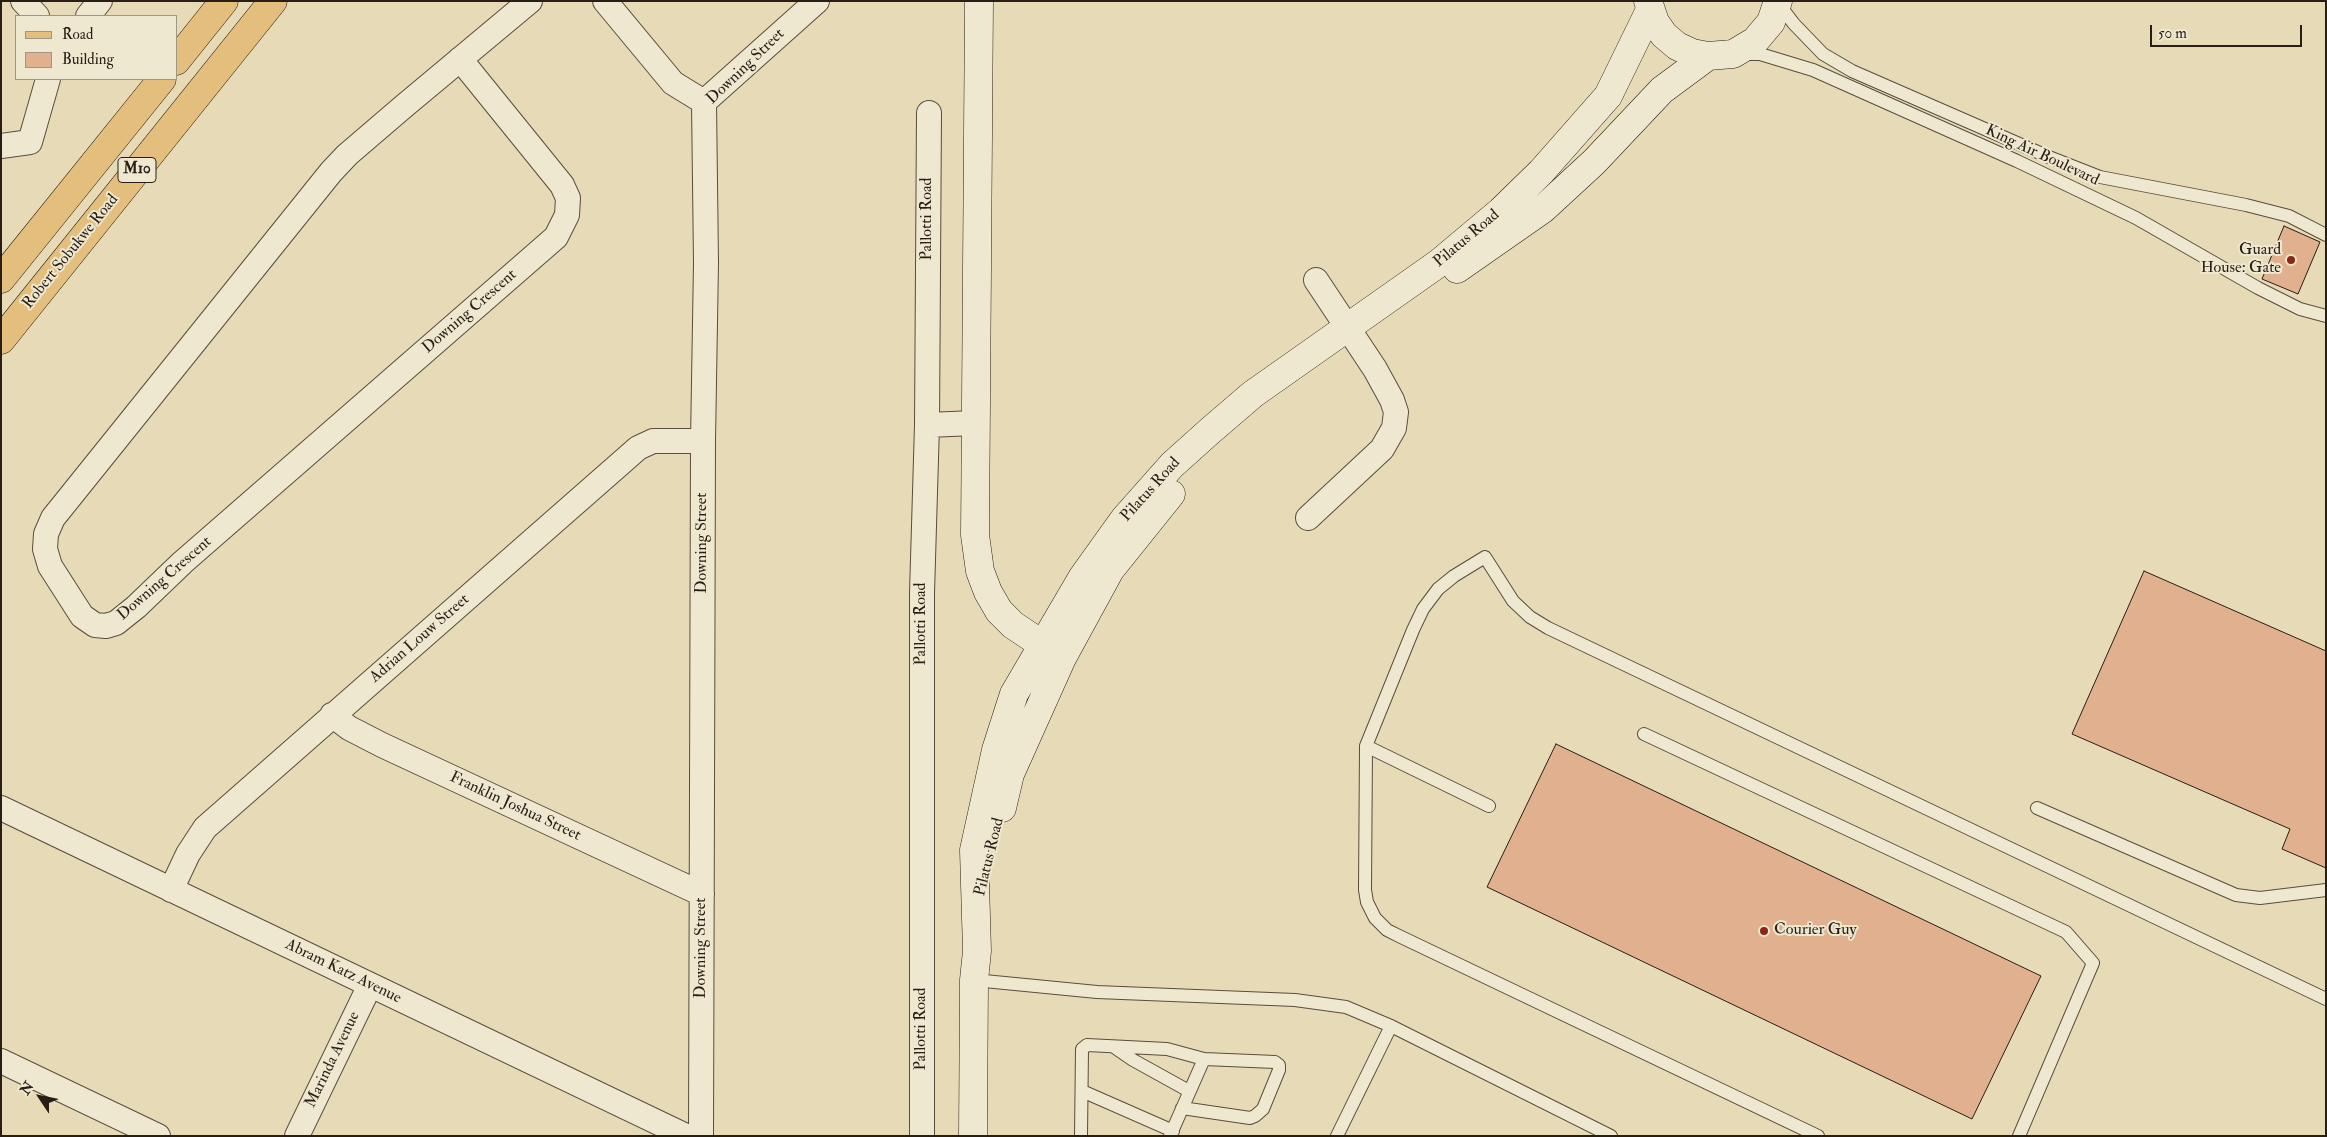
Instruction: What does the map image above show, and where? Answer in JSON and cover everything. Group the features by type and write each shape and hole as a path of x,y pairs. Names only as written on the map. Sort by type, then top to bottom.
{"main road":[{"path":"178,58 224,1"},
{"name":"Robert Sobukwe Road","path":"1,340 273,1"},
{"name":"M10","path":"1,279 161,80"}],"street":[{"path":"23,1 36,15"},
{"path":"89,15 100,1"},
{"name":"Downing Crescent","path":"460,60 562,185 568,198 567,215 556,237 183,562 136,607 116,622 106,626 95,625 82,616 50,566 45,549 46,534 53,518 331,172 354,149 530,1"},
{"path":"605,1 673,82 704,102"},
{"name":"Downing Street","path":"701,1136 703,441 706,263 704,102 817,1"},
{"path":"979,1 975,535 980,571 988,592 999,611 1013,625 1052,651"},
{"name":"Pilatus Road","path":"1352,336 1457,269 1544,209 1594,162 1662,90 1721,55 1755,41 1771,22 1778,2"},
{"path":"1649,6 1664,35 1677,46 1692,53 1721,55"},
{"name":"Pilatus Road","path":"974,980 977,912 1010,774 1052,651 1110,570 1159,507 1216,444 1267,403 1314,369 1501,211 1542,172 1608,96 1649,6"},
{"path":"1,146 30,142 48,80"},
{"name":"Pallotti Road","path":"922,1136 922,593 927,425 929,113"},
{"path":"1308,518 1382,449 1394,428 1396,412 1392,400 1316,280"},
{"path":"927,425 976,423"},
{"name":"Adrian Louw Street","path":"172,890 188,854 205,828 638,448 652,441 703,441"},
{"name":"Franklin Joshua Street","path":"332,716 349,728 382,745 702,894"},
{"name":"Abram Katz Avenue","path":"1,808 686,1136"},
{"path":"973,1136 974,980"},
{"name":"Marinda Avenue","path":"297,1136 370,985"},
{"path":"1,1062 158,1136"}],"lane":[{"name":"King Air Boulevard","path":"1778,2 1794,24 1823,54 1852,71 2049,157 2100,177 2246,205 2289,216 2326,235"},
{"name":"King Air Boulevard","path":"1721,55 1760,54 1812,70 2068,185 2136,218 2258,288 2300,309 2326,316"},
{"path":"1818,1136 1387,930 1375,918 1367,902 1365,890 1366,746 1412,630 1424,609 1438,589 1454,576 1485,557 1513,602 1530,617 1548,628 2326,999"},
{"path":"1644,734 2066,932 2093,963 2019,1136"},
{"path":"1366,746 1489,806"},
{"path":"2037,808 2236,895 2260,898 2326,890"},
{"path":"974,980 1097,992 1320,1002 1346,1007 1391,1026 1611,1136"},
{"path":"1340,1135 1391,1026"},
{"path":"1081,1136 1082,1049 1087,1045 1167,1049 1204,1059 1275,1062 1279,1065 1279,1070 1263,1109 1255,1116 1250,1118 1182,1108"},
{"path":"1113,1046 1133,1060 1189,1091"},
{"path":"1082,1091 1172,1133 1204,1059"}],"building":[{"name":"Guard House: Gate","path":"2284,226 2320,242 2298,294 2262,279"},
{"path":"2144,571 2326,651 2326,868 2282,849 2290,829 2072,734"},
{"name":"Courier Guy","path":"1556,744 2041,976 1972,1119 1487,887"}],"place":[{"name":"Guard House: Gate","path":"2291,260"},
{"name":"Courier Guy","path":"1764,931"}]}
